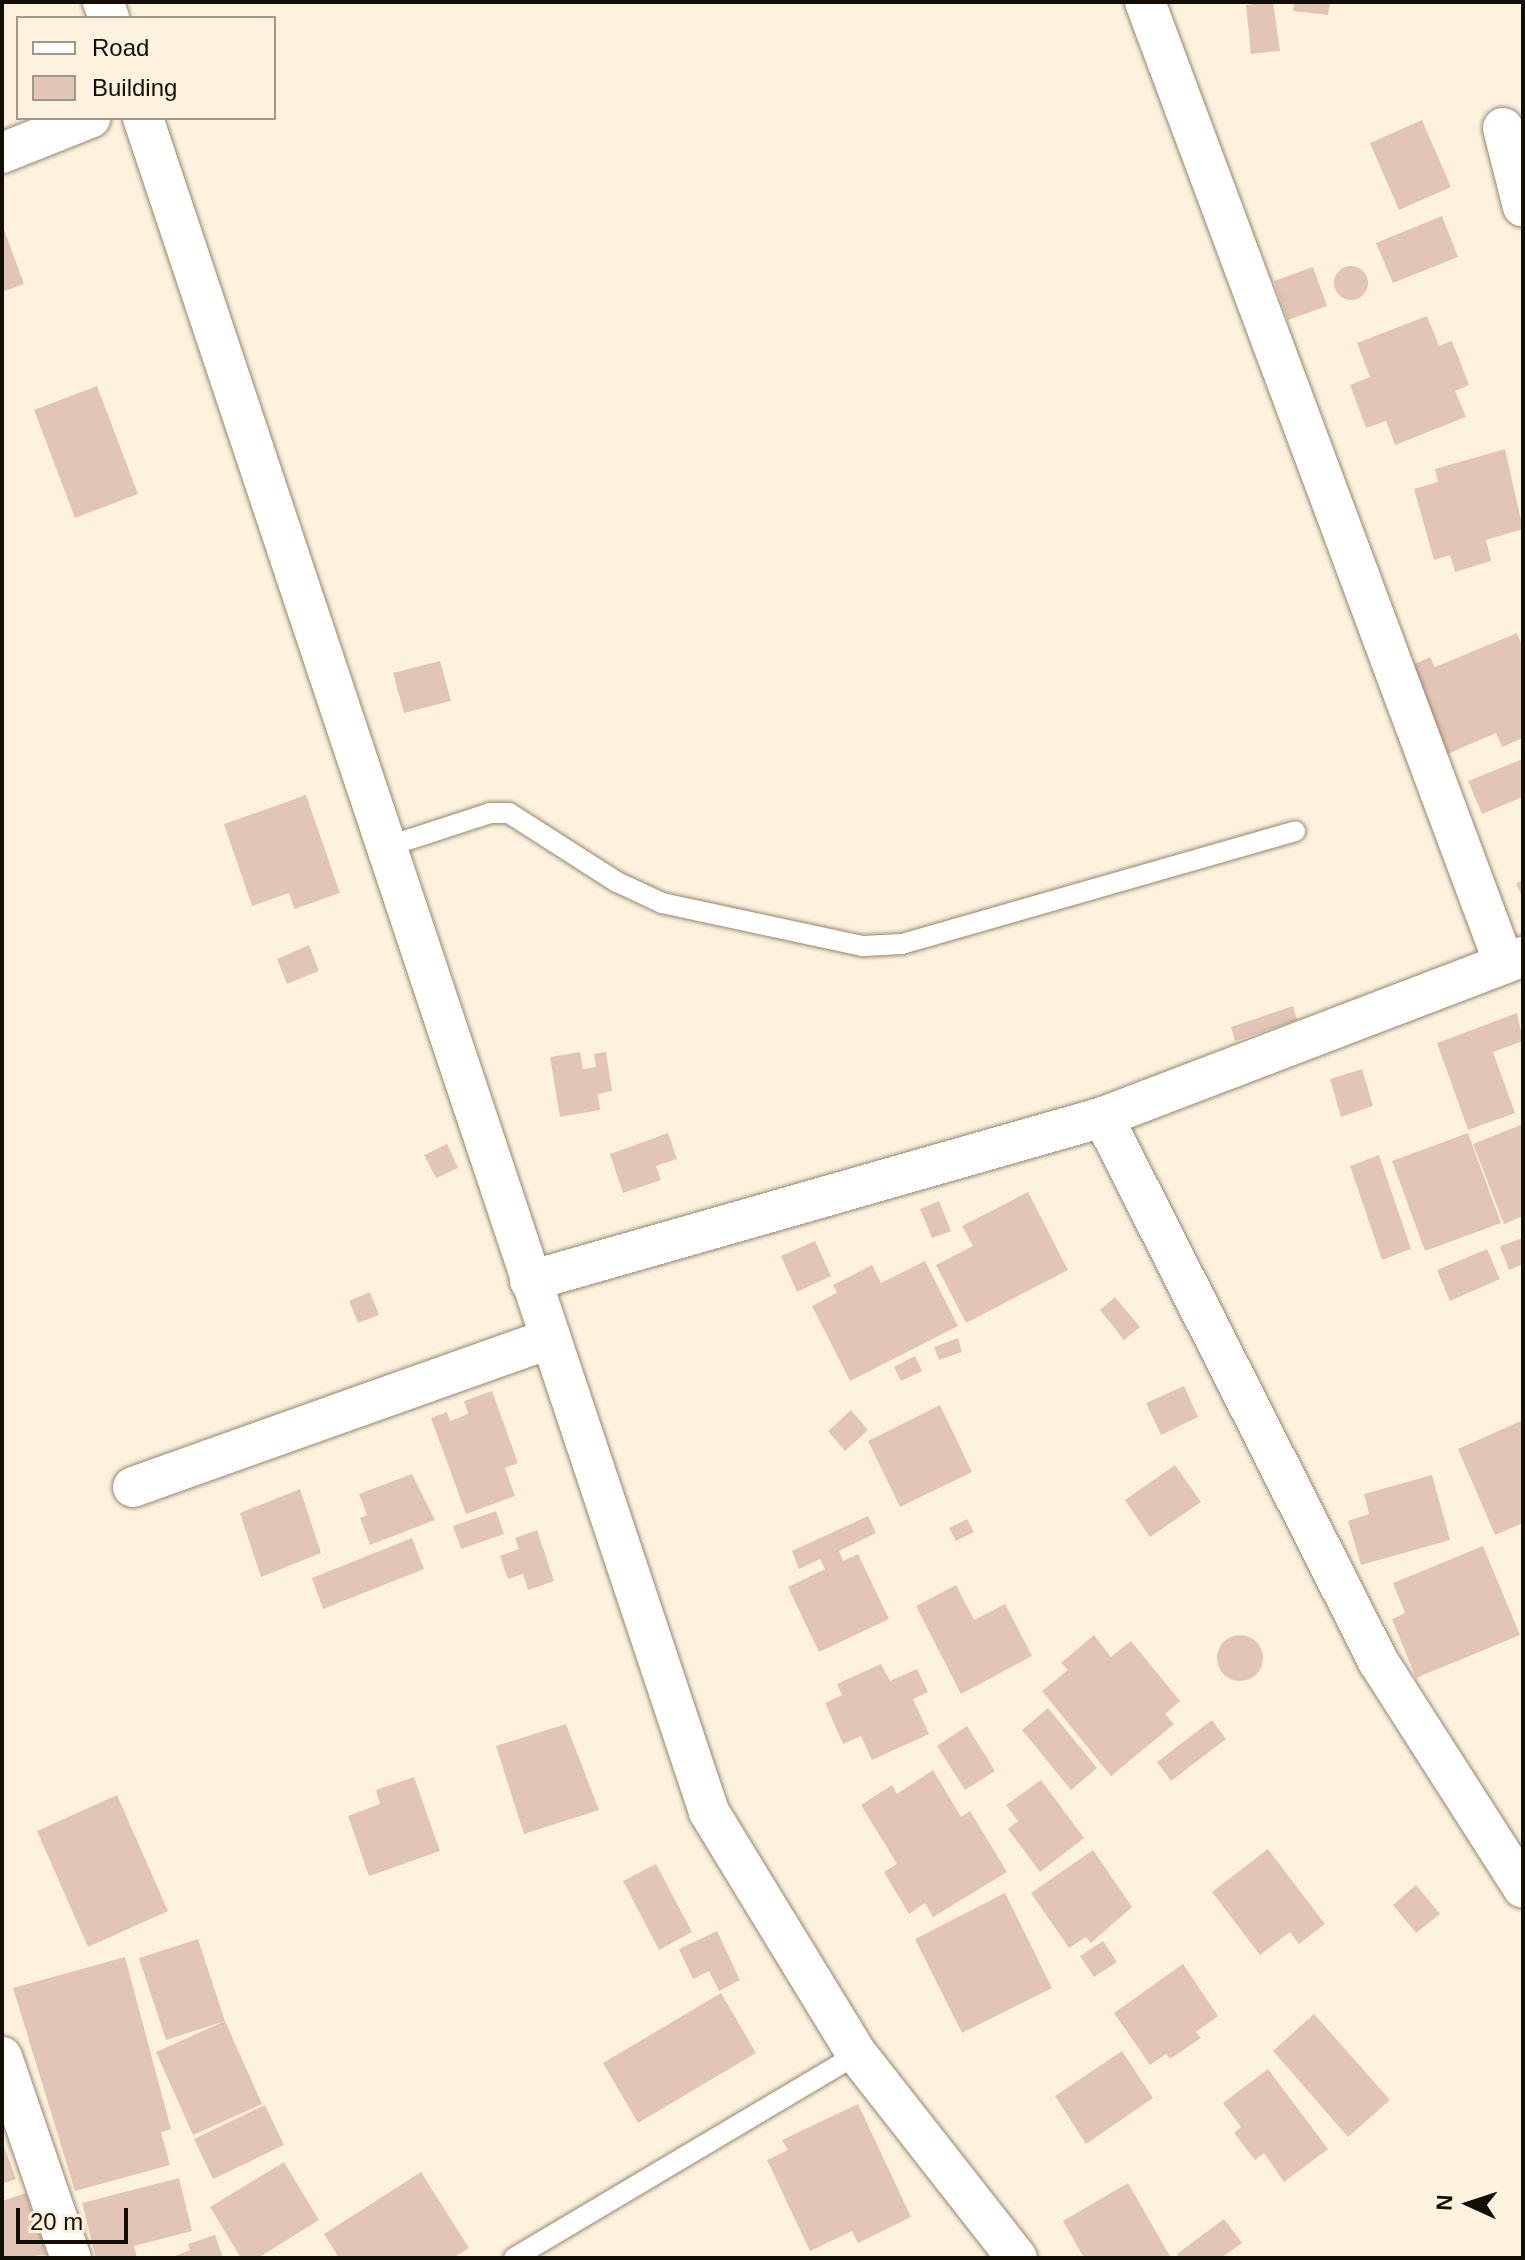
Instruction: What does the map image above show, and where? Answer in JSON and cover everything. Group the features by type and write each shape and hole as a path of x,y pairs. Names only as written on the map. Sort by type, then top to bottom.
{"street":[{"path":"530,1281 1103,1117 1513,960 1145,2"},
{"path":"2,153 85,120"},
{"path":"144,120 709,1812 857,2054 1017,2258"},
{"path":"1503,128 1523,207"},
{"path":"1103,1117 1378,1661 1523,1888"},
{"path":"133,1487 549,1339"},
{"path":"2,2057 71,2258"}],"lane":[{"path":"386,847 490,813 509,813 617,882 662,903 863,946 902,944 1295,831"},
{"path":"514,2258 857,2054"}],"building":[{"path":"1273,2 1280,51 1251,54 1246,5"},
{"path":"1294,2 1330,2 1328,15 1293,11"},
{"path":"1422,120 1451,187 1399,210 1370,143"},
{"path":"1442,216 1458,257 1393,283 1376,243"},
{"path":"2,224 24,284 2,292"},
{"path":"1351,266 1363,271 1368,283 1363,295 1351,300 1339,295 1334,283 1339,271"},
{"path":"1313,267 1327,306 1288,320 1274,281"},
{"path":"1427,316 1439,346 1452,341 1469,385 1455,391 1466,417 1395,445 1386,421 1366,428 1350,385 1370,377 1357,343"},
{"path":"97,386 138,494 75,518 34,410"},
{"path":"1505,449 1523,529 1486,540 1491,561 1455,572 1450,555 1434,560 1414,489 1438,482 1435,469"},
{"path":"1517,633 1523,648 1523,738 1502,747 1496,733 1445,755 1409,667 1430,657 1435,667"},
{"path":"440,661 451,701 404,713 393,673"},
{"path":"1523,759 1523,797 1482,814 1468,781"},
{"path":"306,795 340,893 294,909 289,893 252,906 224,824"},
{"path":"1523,880 1523,899 1516,883"},
{"path":"309,945 319,971 287,984 277,959"},
{"path":"1293,1006 1297,1020 1235,1041 1231,1027"},
{"path":"1517,1013 1523,1041 1493,1052 1515,1113 1468,1130 1437,1043"},
{"path":"580,1052 583,1069 596,1067 594,1054 606,1052 612,1091 598,1094 600,1110 560,1117 550,1057"},
{"path":"1362,1069 1373,1106 1341,1117 1330,1079"},
{"path":"1523,1124 1523,1216 1504,1224 1473,1144"},
{"path":"668,1133 677,1159 656,1166 661,1180 623,1193 610,1154"},
{"path":"1468,1133 1501,1223 1425,1251 1392,1161"},
{"path":"447,1144 458,1168 436,1178 424,1155"},
{"path":"1379,1155 1411,1249 1382,1260 1350,1166"},
{"path":"1028,1192 1068,1270 966,1323 936,1265 973,1246 962,1226"},
{"path":"939,1201 951,1231 932,1238 920,1209"},
{"path":"1523,1238 1523,1264 1509,1270 1500,1246"},
{"path":"815,1241 831,1276 797,1292 781,1256"},
{"path":"1487,1249 1500,1279 1450,1301 1437,1270"},
{"path":"925,1261 958,1326 850,1381 812,1306 837,1293 833,1285 872,1265 881,1283"},
{"path":"370,1292 379,1315 358,1323 349,1301"},
{"path":"1115,1297 1140,1327 1124,1340 1100,1310"},
{"path":"958,1338 962,1352 939,1360 934,1347"},
{"path":"915,1356 922,1371 901,1381 894,1367"},
{"path":"1184,1386 1198,1417 1161,1435 1146,1403"},
{"path":"492,1391 518,1463 505,1468 515,1496 466,1514 431,1418 447,1412 450,1421 468,1414 464,1401"},
{"path":"940,1405 972,1472 900,1507 868,1441"},
{"path":"851,1410 868,1430 845,1451 828,1431"},
{"path":"1523,1420 1523,1523 1495,1535 1458,1449"},
{"path":"1175,1465 1201,1502 1150,1537 1125,1500"},
{"path":"412,1474 435,1520 370,1545 360,1518 367,1515 359,1494"},
{"path":"1432,1475 1450,1540 1361,1565 1348,1521 1369,1514 1364,1494"},
{"path":"300,1489 321,1553 261,1577 240,1513"},
{"path":"496,1511 504,1534 461,1549 453,1526"},
{"path":"868,1516 876,1533 839,1551 843,1561 858,1554 889,1619 819,1652 788,1587 825,1569 820,1559 799,1569 792,1551"},
{"path":"967,1519 974,1532 956,1541 949,1528"},
{"path":"537,1530 554,1581 528,1590 523,1574 508,1579 500,1556 519,1549 515,1538"},
{"path":"412,1538 424,1569 323,1609 312,1578"},
{"path":"1483,1546 1520,1635 1416,1678 1392,1619 1405,1613 1393,1583"},
{"path":"956,1585 974,1620 1005,1604 1032,1656 961,1694 916,1606"},
{"path":"1094,1635 1111,1657 1131,1641 1180,1701 1165,1714 1174,1724 1111,1776 1042,1691 1068,1670 1061,1663"},
{"path":"1240,1635 1256,1642 1263,1658 1256,1674 1240,1681 1224,1674 1217,1658 1224,1642"},
{"path":"881,1664 890,1681 917,1669 928,1692 913,1699 929,1734 872,1760 861,1736 843,1744 825,1703 842,1695 837,1684"},
{"path":"1048,1708 1097,1768 1071,1790 1022,1730"},
{"path":"1212,1720 1226,1739 1171,1781 1157,1762"},
{"path":"566,1724 599,1810 524,1834 496,1746"},
{"path":"967,1726 995,1771 965,1790 937,1746"},
{"path":"933,1770 961,1817 970,1811 1007,1872 933,1917 925,1903 909,1914 884,1872 897,1864 861,1805 892,1785 897,1794"},
{"path":"414,1777 440,1851 369,1876 348,1816 380,1804 376,1790"},
{"path":"1041,1780 1084,1838 1040,1872 1008,1829 1018,1821 1006,1805"},
{"path":"117,1795 168,1911 88,1947 37,1831"},
{"path":"1268,1849 1325,1924 1299,1944 1290,1932 1260,1955 1212,1892"},
{"path":"1093,1850 1132,1907 1091,1943 1086,1937 1069,1948 1031,1893"},
{"path":"656,1864 692,1932 659,1950 623,1881"},
{"path":"1416,1885 1440,1914 1416,1933 1393,1905"},
{"path":"1005,1893 1052,1988 962,2033 915,1939"},
{"path":"717,1931 740,1980 719,1991 709,1971 693,1979 679,1949"},
{"path":"198,1939 225,2021 166,2040 139,1958"},
{"path":"1103,1941 1117,1962 1094,1977 1080,1956"},
{"path":"125,1957 171,2129 161,2132 170,2165 75,2191 13,1988"},
{"path":"1183,1964 1218,2016 1196,2032 1201,2038 1170,2059 1166,2054 1150,2065 1114,2013"},
{"path":"721,1993 756,2053 638,2123 603,2063"},
{"path":"1314,2014 1390,2100 1348,2137 1273,2051"},
{"path":"225,2021 262,2104 193,2135 156,2052"},
{"path":"1122,2051 1153,2098 1086,2144 1055,2096"},
{"path":"1268,2069 1328,2149 1284,2182 1264,2153 1255,2160 1234,2133 1241,2127 1223,2103"},
{"path":"858,2104 911,2217 858,2243 852,2231 810,2251 767,2160 788,2150 782,2140"},
{"path":"265,2105 284,2145 213,2179 194,2139"},
{"path":"2,2141 16,2179 2,2184"},
{"path":"284,2162 319,2220 258,2258 241,2258 210,2207"},
{"path":"421,2172 469,2248 453,2258 339,2258 324,2234"},
{"path":"179,2178 192,2231 134,2246 137,2258 96,2258 82,2203"},
{"path":"1128,2183 1171,2258 1084,2258 1063,2221"},
{"path":"26,2193 47,2255 2,2258 2,2201"},
{"path":"1224,2219 1242,2243 1221,2258 1180,2258 1177,2254"},
{"path":"215,2235 223,2258 170,2258 190,2250 188,2244"}]}
